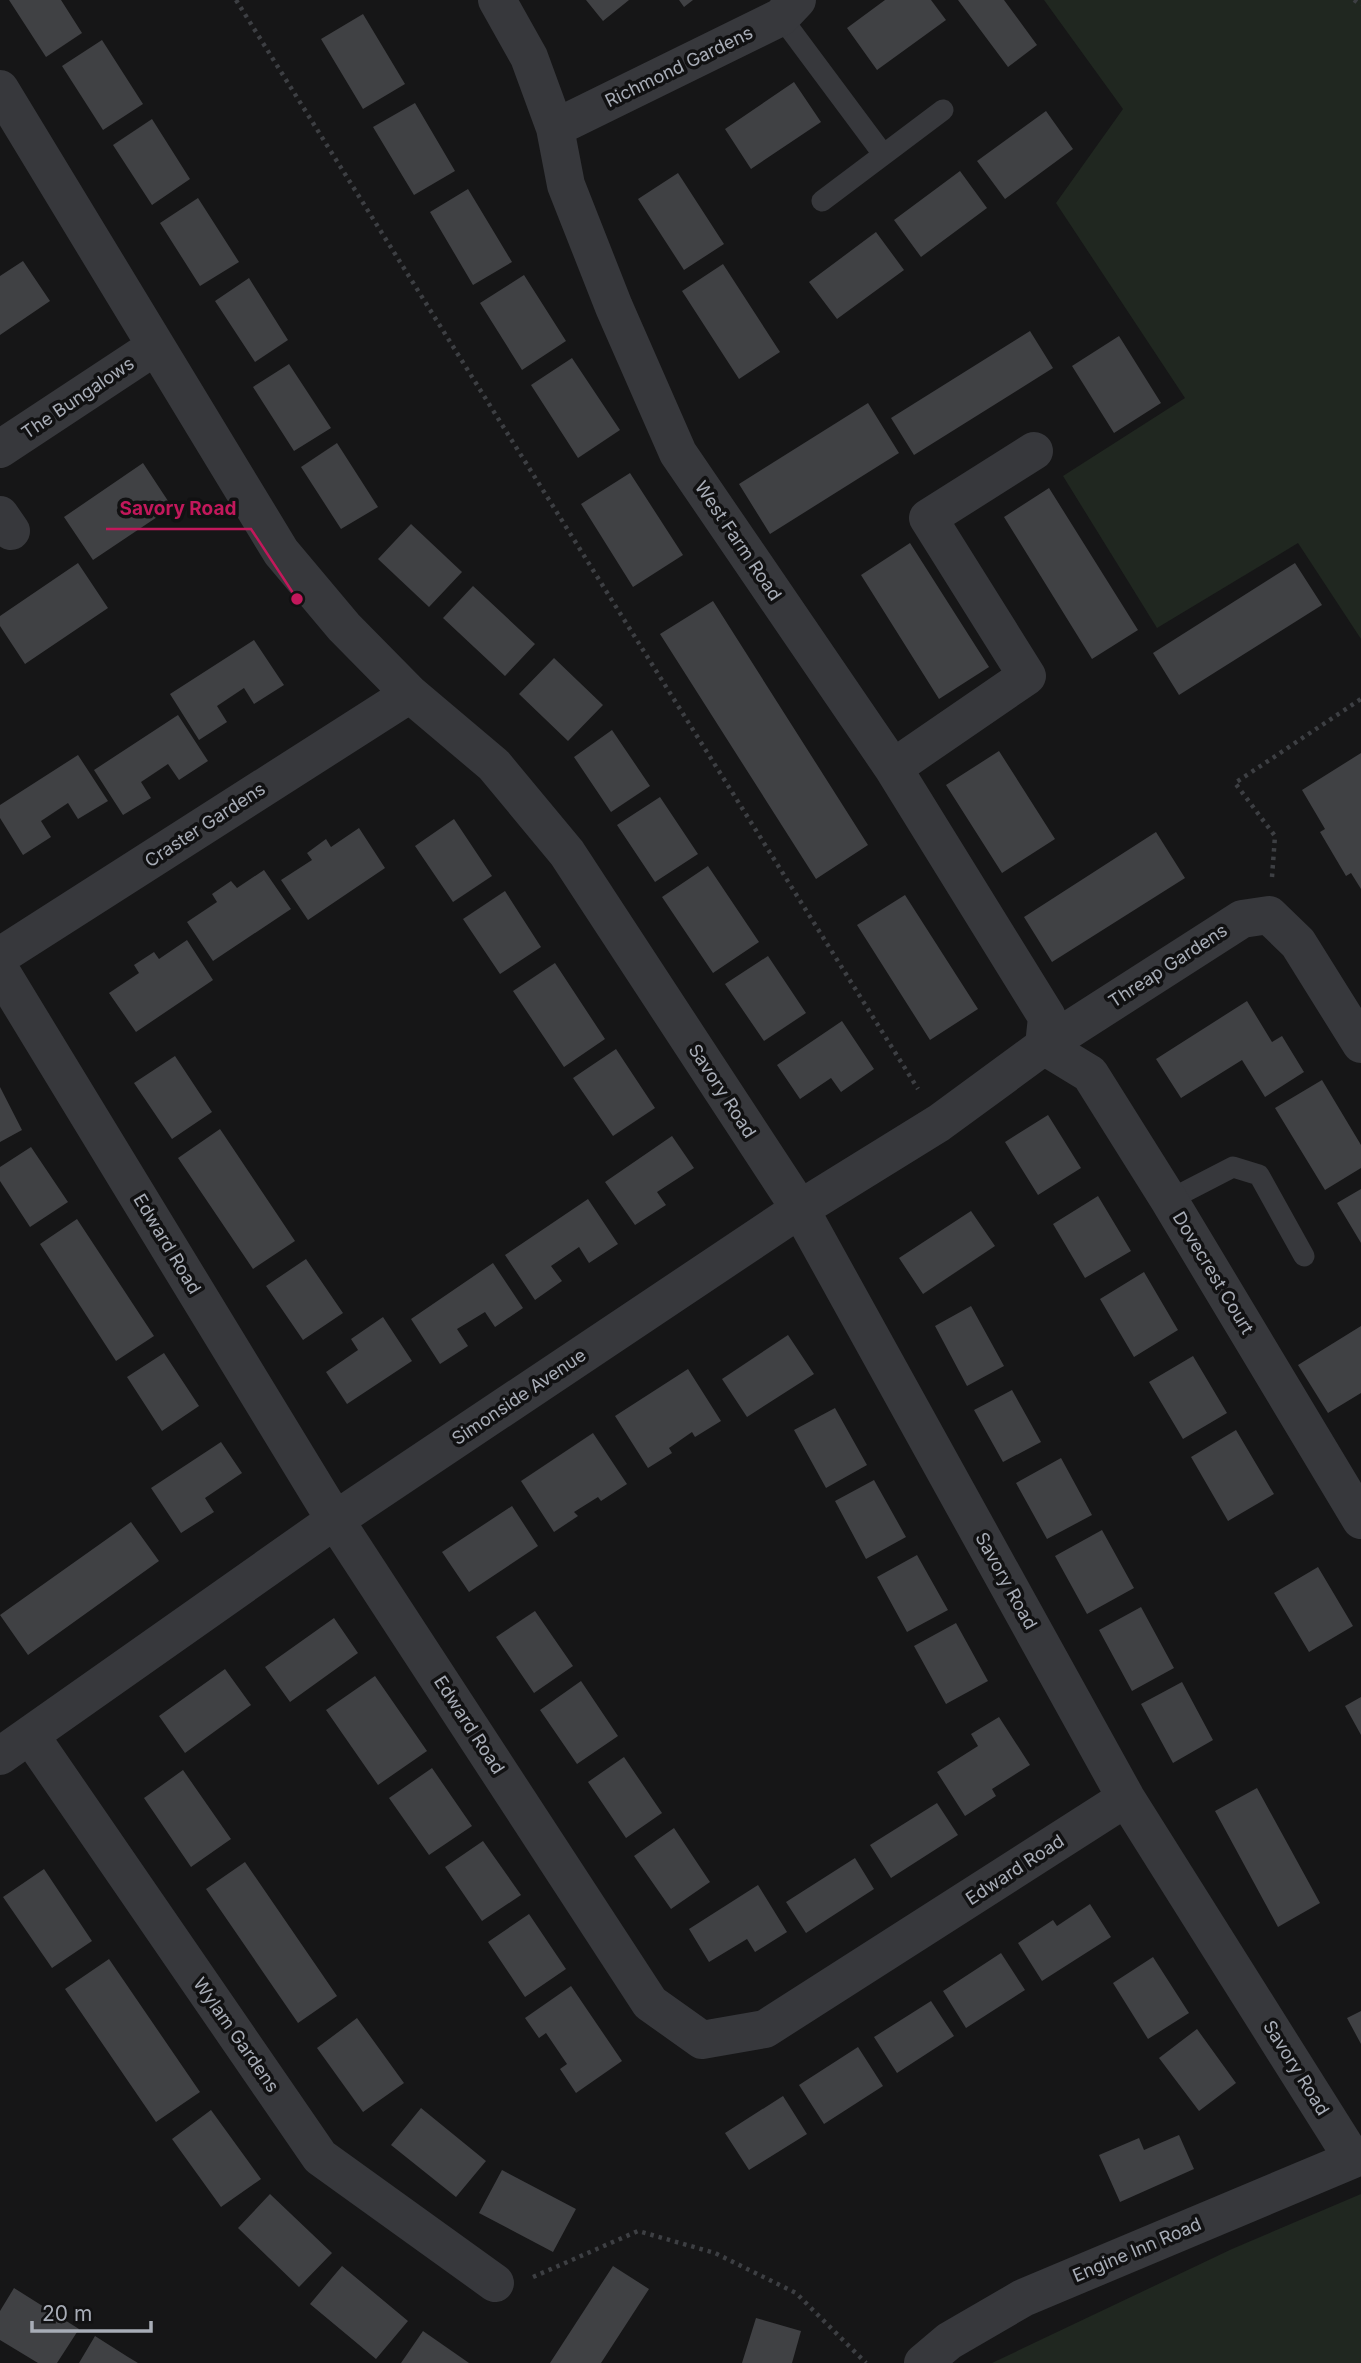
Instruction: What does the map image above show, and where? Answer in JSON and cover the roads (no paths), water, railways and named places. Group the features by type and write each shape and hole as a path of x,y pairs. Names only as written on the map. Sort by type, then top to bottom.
{"street":[{"name":"West Farm Road","path":"497,0 529,57 555,128 566,185 614,307 678,453 893,768 1047,1017 1044,1046"},
{"name":"Richmond Gardens","path":"555,128 789,8"},
{"name":"Savory Road","path":"0,89 281,552 344,627 410,694 494,765 567,853 800,1209 1126,1798 1357,2158"},
{"name":"The Bungalows","path":"0,449 156,346"},
{"path":"893,768 1027,676 928,518 1034,451"},
{"name":"Craster Gardens","path":"0,956 410,694"},
{"name":"Threap Gardens","path":"1044,1046 1242,919 1269,915 1298,943 1361,1044"},
{"name":"Edward Road","path":"0,970 335,1520 650,2003 702,2040 765,2029 1126,1798"},
{"name":"Simonside Avenue","path":"15,1745 335,1520 800,1209 939,1122 1044,1046"},
{"name":"Dovecrest Court","path":"1044,1046 1090,1074 1361,1520"},
{"name":"Wylam Gardens","path":"15,1745 320,2157 495,2283"},
{"name":"Engine Inn Road","path":"923,2363 949,2341 1023,2298 1357,2158"}],"lane":[{"path":"789,8 883,154"},
{"path":"822,201 943,110"},
{"path":"1169,1200 1233,1167 1259,1175 1304,1256"}],"place":[{"name":"Savory Road","path":"297,599"}]}
